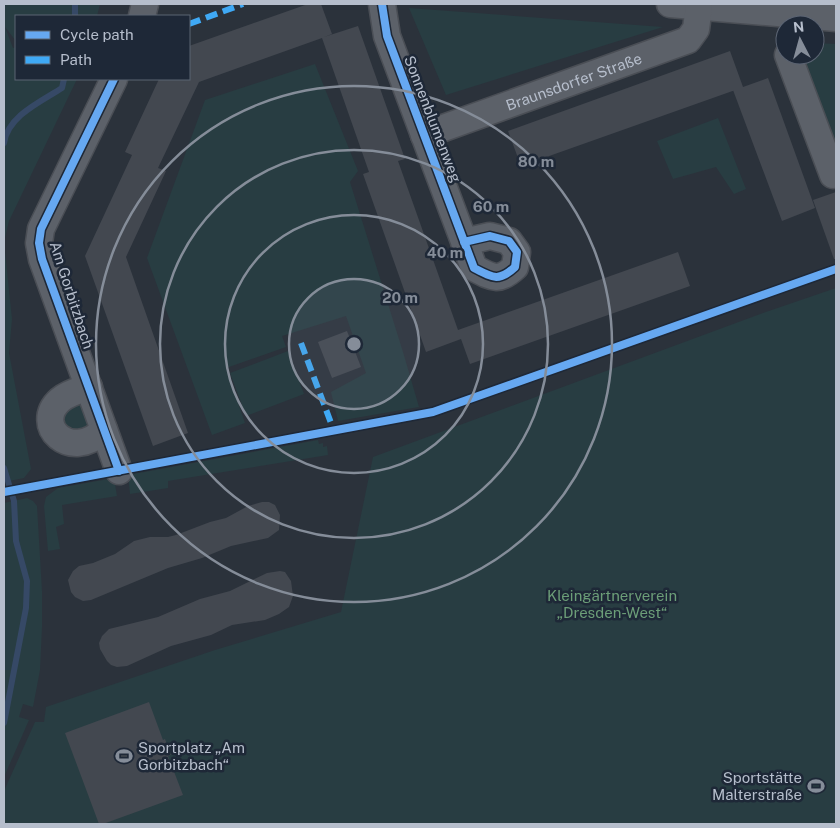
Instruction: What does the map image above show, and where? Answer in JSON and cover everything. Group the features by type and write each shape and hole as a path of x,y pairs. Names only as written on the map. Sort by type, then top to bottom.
{"street":[{"name":"Sonnenblumenweg","path":"382,4 387,36 464,242"},
{"path":"670,4 836,18"},
{"name":"Braunsdorfer Straße","path":"424,135 688,40 696,29 699,6"},
{"path":"773,13 775,18"},
{"path":"792,65 832,175 836,174"},
{"name":"Am Gorbitzbach","path":"114,80 41,229 39,243 42,259 119,471"},
{"path":"89,387 61,399 51,411 51,425 58,437 69,443 83,443 96,438 104,430"}],"green space":[{"path":"4,4 100,4 97,15 15,15 15,40 5,27 13,48 15,47 15,80 77,80 9,221 4,242"},
{"path":"409,8 663,27 446,95"},
{"path":"825,43 836,44 836,168 797,65 825,65"},
{"path":"315,64 358,171 350,182 419,407 338,421 331,392 366,373 346,316 282,336 286,347 226,368 245,423 212,435 147,258 205,100"},
{"path":"718,118 746,189 734,194 716,167 673,179 657,141"},
{"path":"4,242 12,319 9,353 31,469 24,478 4,482"},
{"name":"Kleingärtnerverein „Dresden-West“","path":"836,288 836,824 4,824 4,791 35,722 44,722 46,707 215,650 341,612 373,457 763,313"},
{"path":"288,351 304,394 246,416 230,373"},
{"path":"76,403 81,405 90,422 88,426 70,434 59,413"},
{"path":"318,440 319,444 323,443 323,447 327,446 328,455 168,481 168,488 130,494 128,475"},
{"path":"114,478 117,496 62,505 64,524 56,527 60,549 48,551 44,506 46,497 58,488"},
{"path":"27,498 37,506 42,591 40,670 33,707 23,704 19,717 29,720 4,777 4,503"}],"building":[{"path":"308,4 321,4 332,34 324,37 358,26 405,159 398,161 458,330 678,252 690,286 470,364 461,339 426,352 363,174 369,172 322,38 199,82 158,168 166,171 126,257 188,433 153,446 85,256 132,155 125,152 159,80 190,80 190,46"},
{"path":"730,51 743,87 768,78 815,208 782,221 733,91 521,166 508,131"},
{"path":"836,192 836,259 834,259 813,200"},
{"path":"347,331 361,367 332,378 318,342"},
{"path":"269,502 275,505 280,515 279,530 268,538 231,546 202,558 168,568 91,600 83,601 75,597 71,592 68,580 73,571 79,566 93,563 115,554 134,541 150,537 176,535 226,518 248,506"},
{"path":"285,572 291,581 293,596 289,607 279,614 265,620 232,625 211,635 171,646 127,666 117,667 111,665 100,649 99,643 102,636 109,629 158,617 200,599 230,591 267,573"},
{"path":"149,702 163,740 165,739 171,755 168,756 183,795 99,824 65,733"}],"waterway":[{"path":"75,4 75,15"},
{"path":"4,143 7,133 18,117 62,88 64,80"},
{"path":"4,468 14,501 16,541 27,581 26,608 4,723"}],"marked path":[{"path":"190,24 243,4"},
{"path":"301,343 334,431"}],"cycle path":[{"path":"382,4 387,36 474,268 491,276 500,277 515,267 517,252 509,241 490,236 464,242"},
{"path":"114,80 41,229 39,243 42,259 119,471"},
{"path":"4,492 433,412 836,269"}],"place":[{"name":"Sportplatz „Am Gorbitzbach“","path":"124,756"},
{"name":"Sportstätte Malterstraße","path":"816,786"}]}
